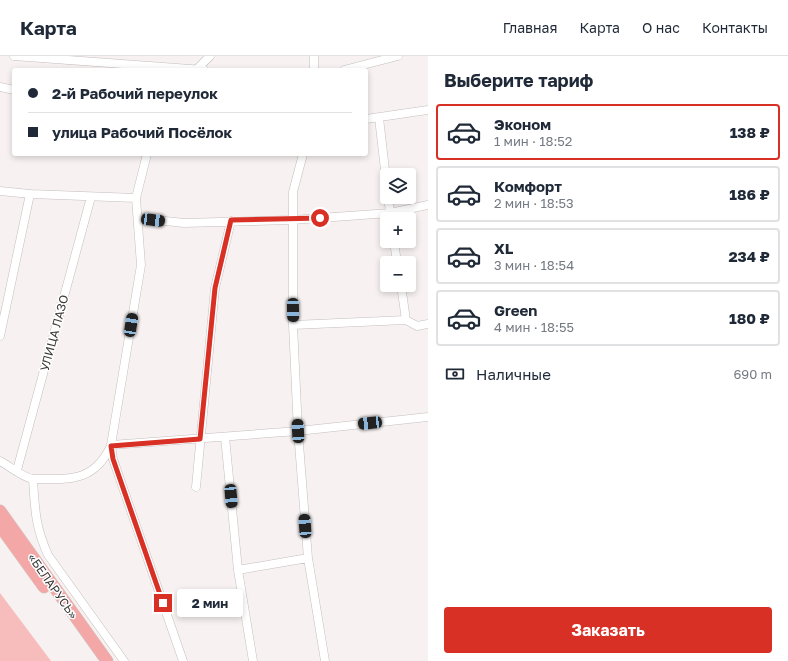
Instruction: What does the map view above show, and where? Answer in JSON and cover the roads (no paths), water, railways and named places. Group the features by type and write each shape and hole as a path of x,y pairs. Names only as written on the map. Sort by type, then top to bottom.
{"highway":[{"name":"«БЕЛАРУСЬ»","path":"0,511 107,661"},
{"name":"«БЕЛАРУСЬ»","path":"0,526 98,661"}],"street":[{"path":"14,56 117,60 167,68"},
{"path":"202,68 210,56"},
{"path":"314,56 314,68"},
{"path":"352,68 398,56"},
{"path":"0,87 12,90"},
{"path":"368,119 428,110"},
{"path":"378,118 385,168"},
{"path":"146,156 136,198 141,265 111,446 113,459 183,661"},
{"path":"302,156 293,192 293,325 298,431 308,558 325,661"},
{"path":"0,191 30,194 136,198"},
{"path":"0,336 30,194"},
{"name":"УЛИЦА ЛАЗО","path":"17,470 91,197"},
{"path":"404,212 428,205"},
{"path":"138,218 184,223 231,220 292,220 380,216"},
{"path":"196,487 215,288 231,220"},
{"path":"402,292 406,320"},
{"path":"293,325 406,320 417,326 428,324"},
{"path":"111,446 298,431 428,417"},
{"path":"226,437 238,570 253,661"},
{"path":"0,461 17,470 25,477 33,479 65,479 86,474 99,466 111,446"},
{"path":"33,479 35,521 48,555 124,661"},
{"path":"238,570 308,558"}]}
